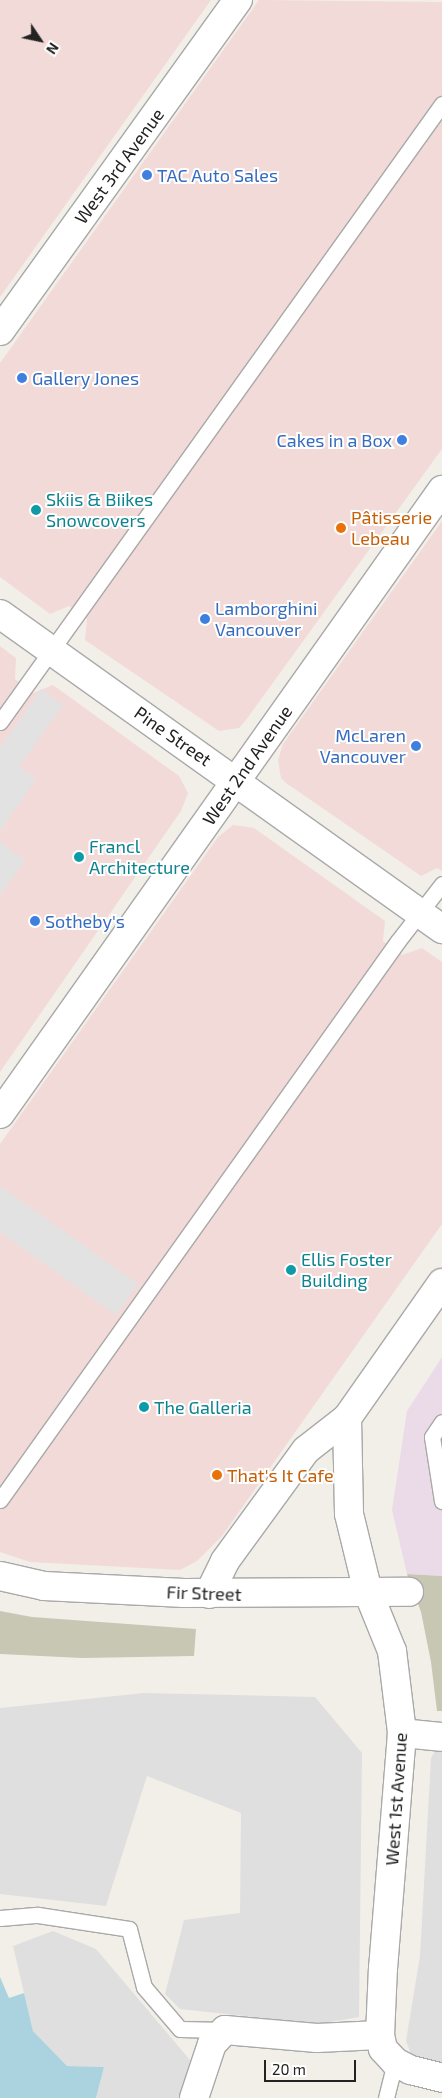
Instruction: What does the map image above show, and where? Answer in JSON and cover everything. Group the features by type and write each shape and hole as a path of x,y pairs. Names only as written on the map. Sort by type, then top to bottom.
{"street":[{"name":"West 3rd Avenue","path":"0,331 238,0"},
{"name":"West 2nd Avenue","path":"0,1114 442,490"},
{"name":"Pine Street","path":"0,614 236,780 442,929"},
{"path":"209,1594 225,1561 306,1450 347,1418 442,1283"},
{"name":"West 1st Avenue","path":"347,1418 349,1514 368,1592 392,1651 402,1733 383,1967 380,2035 383,2048 395,2062"},
{"name":"Fir Street","path":"0,1576 44,1586 209,1594 409,1592"},
{"path":"402,1733 442,1737"},
{"path":"194,2098 212,2044 225,2030 317,2038 380,2035"},
{"path":"395,2062 411,2070 442,2078"}],"lane":[{"path":"0,722 442,104"},
{"path":"0,1500 419,913 442,884"},
{"path":"442,1422 432,1436 442,1501"},
{"path":"0,1918 38,1915 129,1929 144,1987 180,2029 225,2030"},
{"path":"386,2098 395,2062"}],"shaded area":[{"path":"0,0 211,0 0,297"},
{"path":"259,0 442,2 442,449 246,720 239,728 219,731 85,640 87,619 69,606 50,614 0,577 0,363"},
{"path":"442,521 442,871 437,868 421,876 286,783 281,778 278,760 283,744"},
{"path":"0,646 16,658 15,679 33,693 53,685 179,776 188,793 181,811 0,1072"},
{"path":"41,689 63,705 19,767 36,779 0,831 0,748"},
{"path":"233,825 254,828 385,921 383,941 402,955 422,948 442,962 442,1224 222,1536 197,1561 180,1570 30,1562 0,1552 0,1144 218,837"},
{"path":"0,842 25,860 0,896"},
{"path":"0,1186 138,1284 116,1315 0,1232"},
{"path":"442,1357 442,1576 407,1574 392,1510 407,1411"},
{"path":"407,1574 442,1576 442,1711 437,1711 431,1662 421,1612"},
{"path":"0,1611 32,1617 196,1629 194,1656 82,1658 0,1654"},
{"path":"144,1693 315,1697 362,1753 359,2017 318,2024 180,2009 165,1994 184,1920 240,1913 241,1813 147,1776 106,1906 0,1894 0,1708"},
{"path":"435,1751 442,1752 442,2067 413,2059 406,2041 420,1956 431,1758"},
{"path":"53,1931 96,1949 190,2060 180,2098 96,2098 104,2067 67,2066 33,2031 13,1946"}],"water":[{"path":"0,1977 9,1998 24,1993 33,2031 67,2066 104,2067 96,2098 0,2098"}],"place":[{"name":"TAC Auto Sales","path":"147,175"},
{"name":"Gallery Jones","path":"22,378"},
{"name":"Cakes in a Box","path":"402,440"},
{"name":"Skiis & Biikes Snowcovers","path":"36,510"},
{"name":"Pâtisserie Lebeau","path":"341,528"},
{"name":"Lamborghini Vancouver","path":"205,619"},
{"name":"McLaren Vancouver","path":"416,746"},
{"name":"Francl Architecture","path":"79,857"},
{"name":"Sotheby's","path":"35,921"},
{"name":"Ellis Foster Building","path":"291,1270"},
{"name":"The Galleria","path":"144,1407"},
{"name":"That's It Cafe","path":"217,1475"}]}
